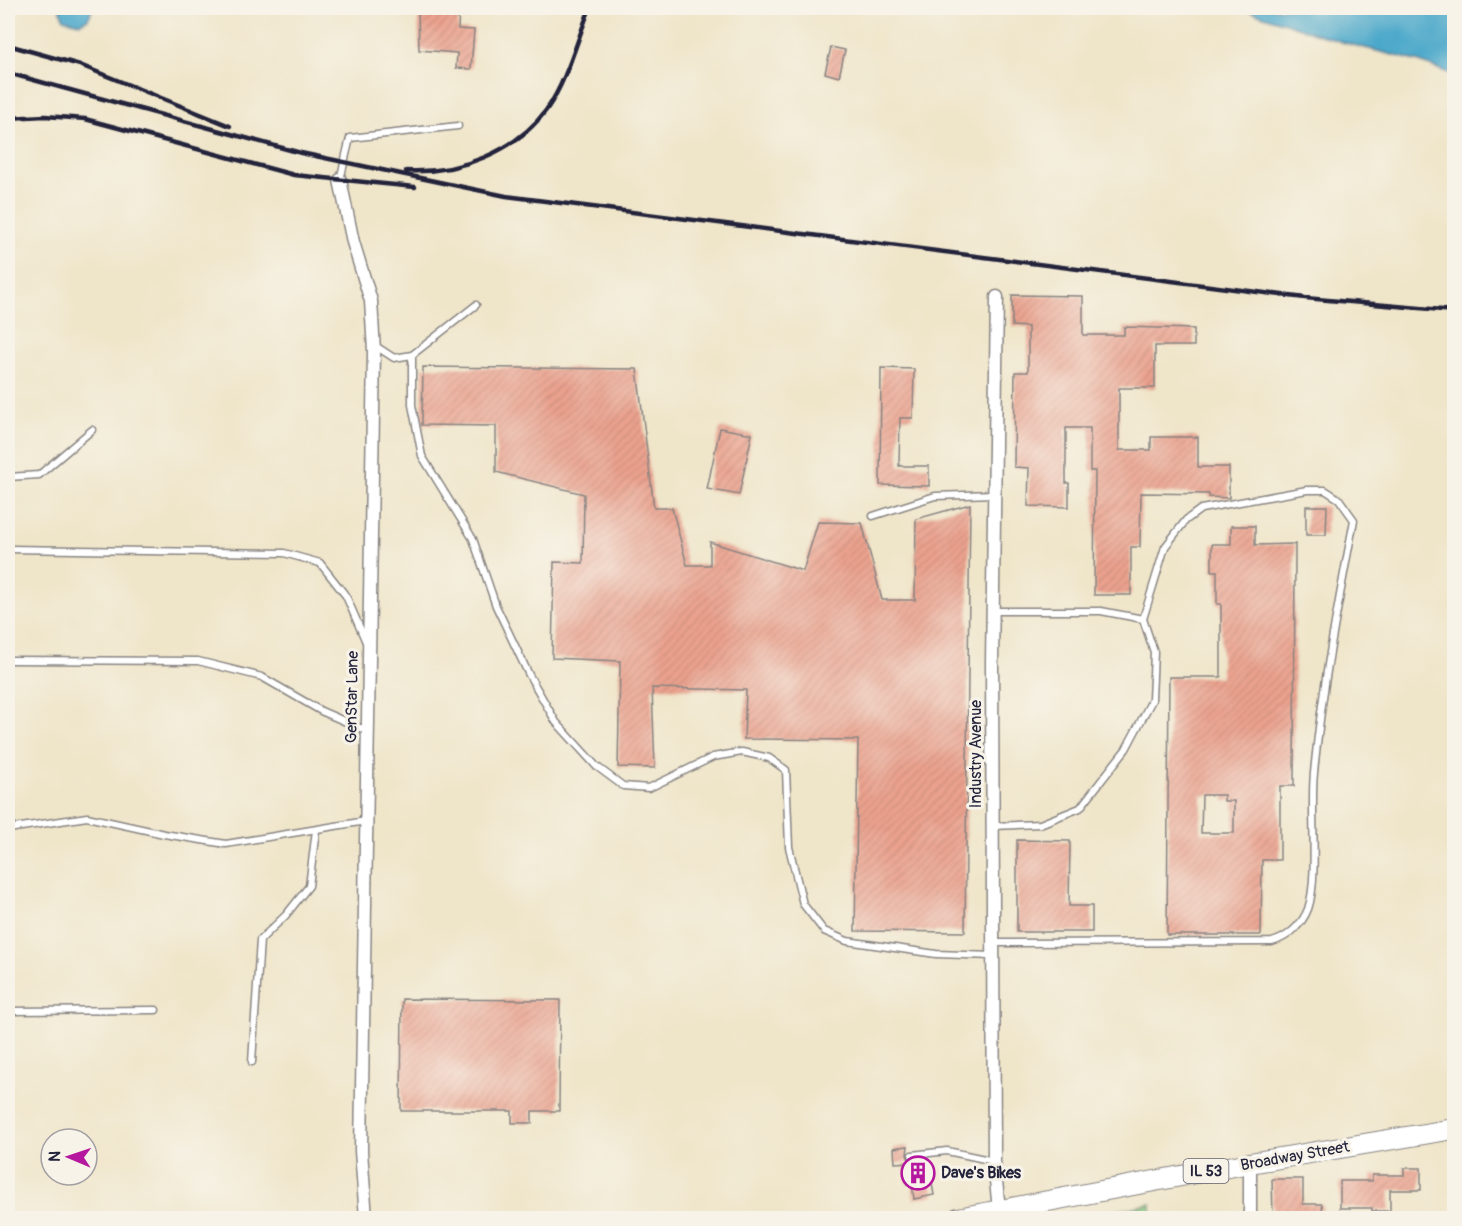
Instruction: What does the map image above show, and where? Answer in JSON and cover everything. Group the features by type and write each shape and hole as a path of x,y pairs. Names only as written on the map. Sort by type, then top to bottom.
{"main road":[{"name":"Broadway Street","path":"958,1218 1250,1163 1455,1129"}],"street":[{"name":"GenStar Lane","path":"340,180 353,242 371,301 374,345 361,1151 366,1218"},
{"name":"Industry Avenue","path":"997,297 992,826 994,1161 999,1210"},
{"path":"1250,1163 1250,1218"}],"lane":[{"path":"340,180 350,138 458,126"},
{"path":"374,345 394,358 412,355 476,305"},
{"path":"412,355 412,405 422,456 473,539 496,606 529,675 556,722 596,766 623,786 649,788 713,757 742,752 769,758 786,770 789,847 802,904 824,931 847,941 936,954 993,950 1272,942 1284,939 1307,912 1313,890 1311,814 1314,772 1329,656 1354,520 1350,511 1324,490 1307,490 1201,509 1186,520 1166,547 1143,619 1154,652 1152,700 1126,749 1080,808 1040,824 992,826"},
{"path":"8,477 39,475 92,430"},
{"path":"873,516 935,496 994,494"},
{"path":"8,549 284,552 320,563 346,596 369,651"},
{"path":"993,611 1101,612 1143,619"},
{"path":"8,660 198,661 262,677 321,711 368,731"},
{"path":"8,829 87,817 164,834 226,844 367,821"},
{"path":"252,1062 261,940 286,915 309,886 316,830"},
{"path":"8,1011 156,1010"},
{"path":"912,1155 947,1150 994,1161"}],"green space":[{"path":"1151,1204 1151,1218 1076,1218"}],"water":[{"path":"59,8 93,8 88,19 80,23 64,19"},
{"path":"1240,8 1454,8 1454,75 1420,62 1342,42"}],"building":[{"path":"418,8 459,8 458,29 474,30 471,69 456,68 457,53 419,50"},
{"path":"831,47 845,50 839,77 825,73"},
{"path":"1012,295 1083,296 1083,335 1124,335 1124,327 1194,329 1194,346 1155,346 1155,388 1119,388 1119,450 1151,450 1151,437 1198,437 1198,467 1229,467 1229,498 1209,497 1209,494 1141,493 1140,547 1131,547 1131,595 1094,595 1095,471 1090,471 1090,428 1066,428 1066,483 1069,483 1069,507 1028,506 1029,468 1014,467 1015,372 1028,372 1028,327 1012,326"},
{"path":"423,367 637,369 654,508 672,508 687,565 710,565 710,542 803,571 818,522 862,523 882,600 915,600 916,519 970,504 965,932 855,931 858,740 744,739 746,690 652,688 655,768 618,767 620,661 552,658 554,562 583,563 584,494 496,472 496,426 422,425"},
{"path":"881,368 914,369 913,418 900,418 899,466 929,466 929,486 880,485"},
{"path":"720,428 752,434 739,495 707,489"},
{"path":"1306,506 1327,506 1326,535 1306,535"},
{"path":"1231,526 1255,526 1255,545 1295,544 1294,786 1280,786 1280,860 1262,860 1261,935 1167,935 1169,677 1221,677 1221,604 1217,604 1217,571 1212,571 1212,544 1231,544","holes":["1202,795 1224,795 1224,801 1234,801 1234,833 1201,833"]},
{"path":"1017,840 1070,841 1069,906 1092,906 1092,932 1017,932"},
{"path":"402,999 560,1000 559,1111 532,1111 532,1123 512,1123 512,1111 401,1111"},
{"path":"908,1146 907,1155 910,1162 895,1163 894,1148"},
{"name":"Dave's Bikes","path":"928,1161 934,1195 914,1199 912,1183 907,1184 904,1165"},
{"path":"1404,1168 1421,1168 1421,1190 1390,1190 1390,1211 1372,1211 1372,1208 1340,1208 1340,1181 1372,1181 1372,1175 1404,1175"},
{"path":"1272,1179 1303,1179 1303,1204 1322,1204 1323,1218 1273,1216"}],"railway":[{"path":"406,171 446,169 465,164 502,148 534,124 554,98 590,8"},
{"path":"8,45 80,65 230,126"},
{"path":"8,73 301,153 506,196 1305,298 1454,311"},
{"path":"8,118 45,116 85,119 294,175 415,187"}],"place":[{"name":"Dave's Bikes","path":"918,1173"}]}
